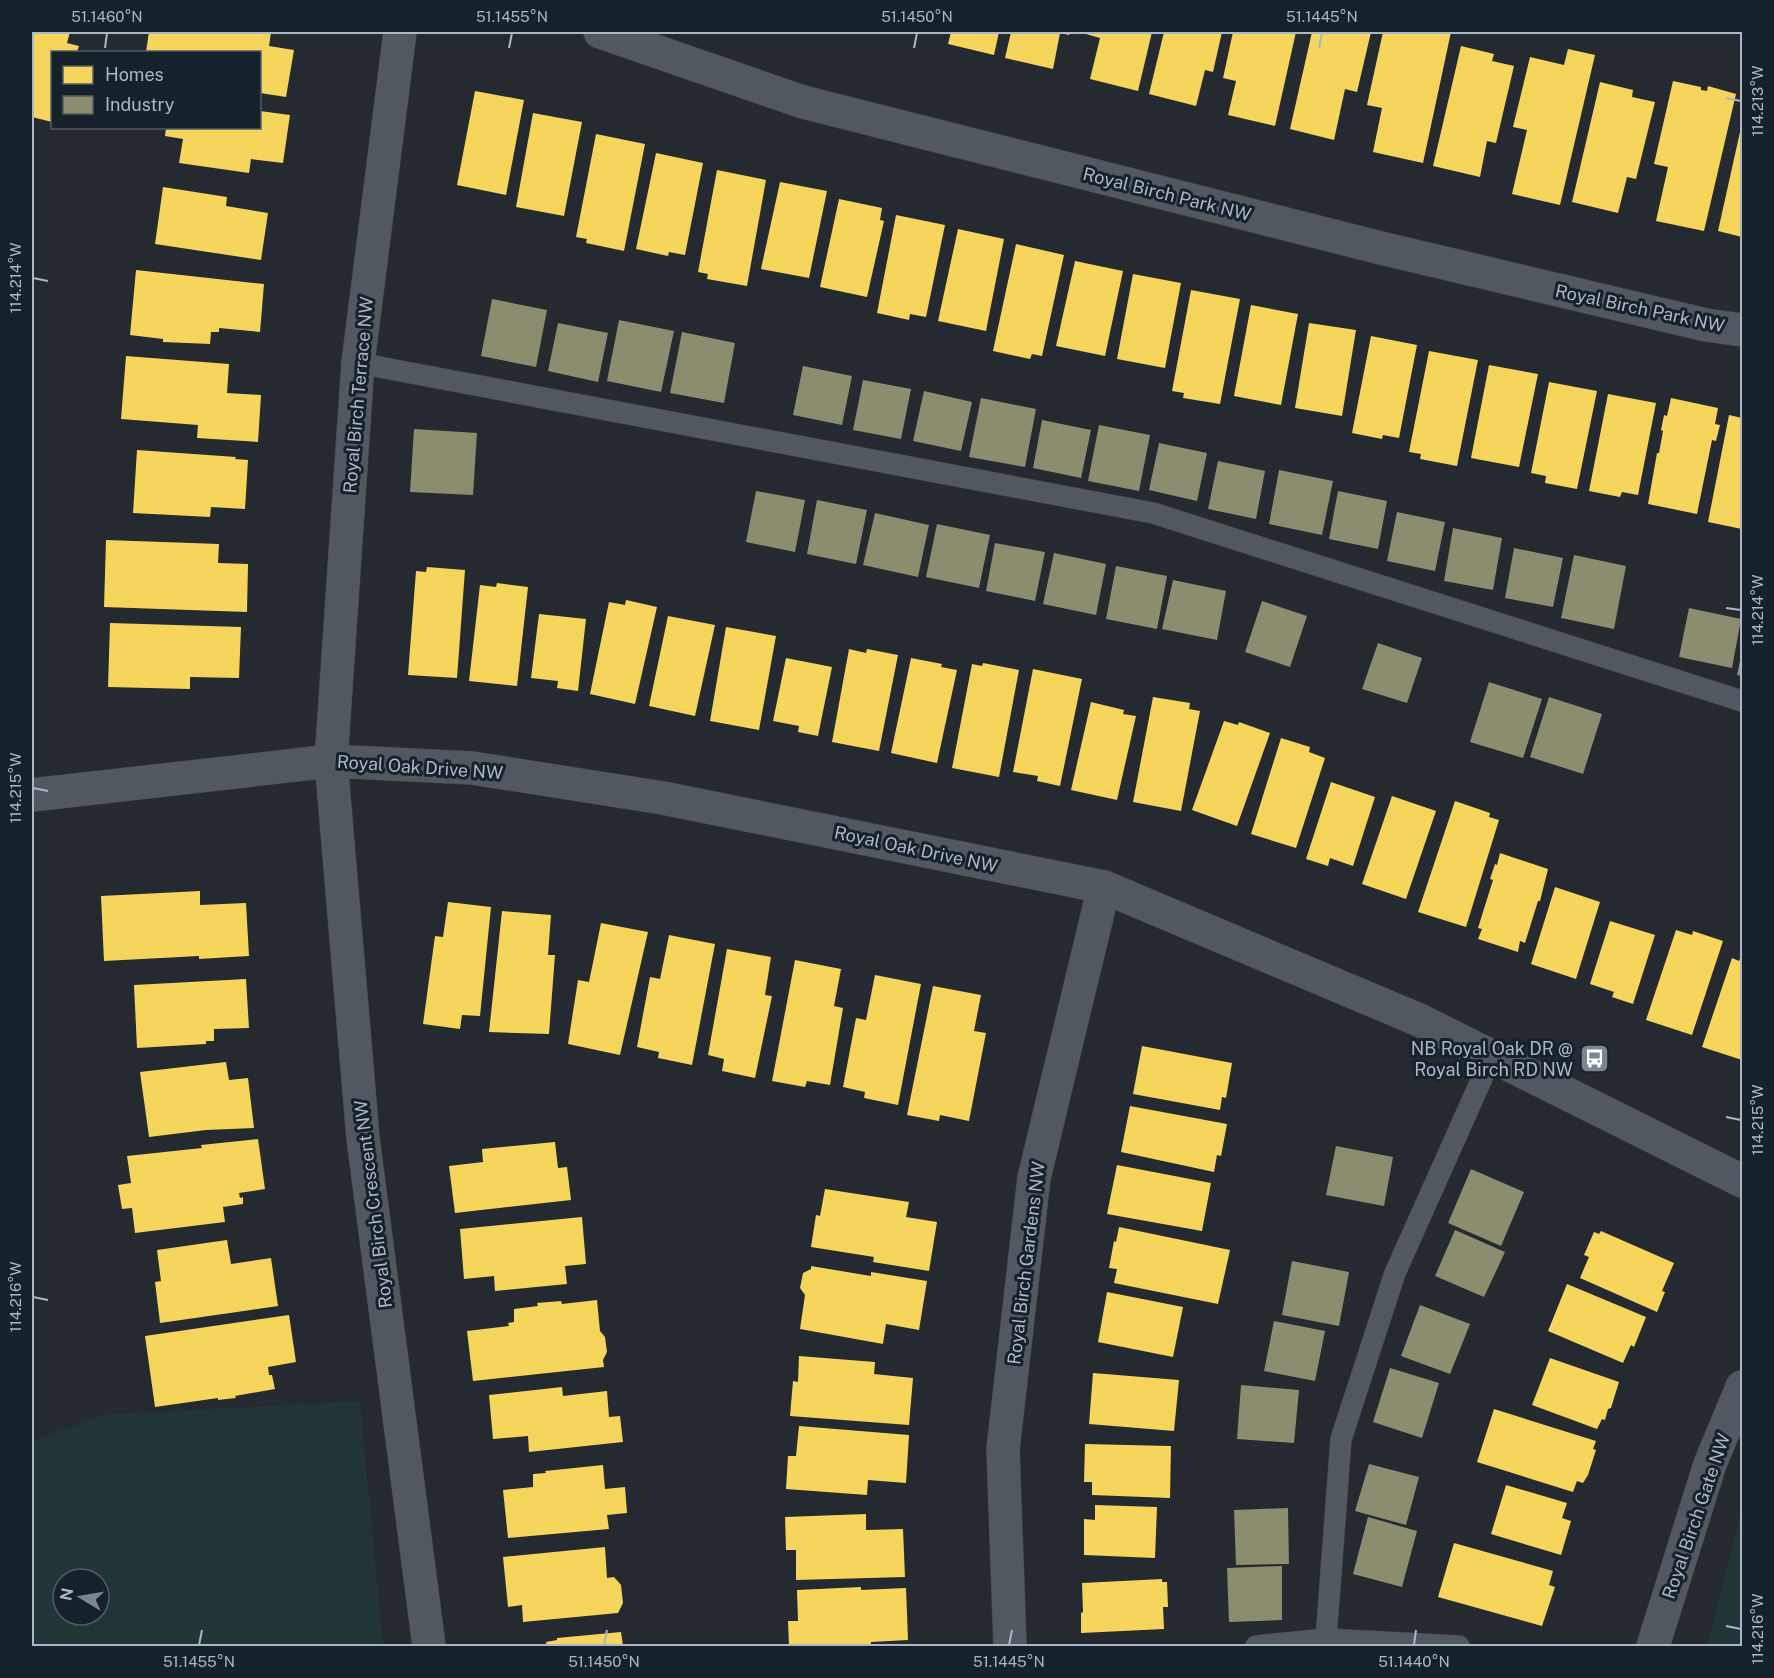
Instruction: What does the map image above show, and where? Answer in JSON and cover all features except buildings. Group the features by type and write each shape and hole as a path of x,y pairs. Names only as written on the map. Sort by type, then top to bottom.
{"street":[{"name":"Royal Birch Terrace NW","path":"331,761 357,363 400,32"},
{"name":"Royal Birch Park NW","path":"600,32 803,102 1408,254 1706,325 1743,330"},
{"name":"Royal Oak Drive NW","path":"32,795 331,761 472,768 663,798 1104,887 1419,1020 1743,1181"},
{"name":"Royal Birch Crescent NW","path":"331,761 363,1138 429,1647"},
{"name":"Royal Birch Gardens NW","path":"1010,1647 1003,1449 1034,1178 1104,887"},
{"name":"Royal Birch Gate NW","path":"1653,1647 1710,1464 1743,1387"}],"lane":[{"path":"357,363 1153,513 1743,701"},
{"path":"1326,1639 1341,1439 1395,1273 1492,1056"},
{"path":"1256,1647 1326,1639 1459,1647"}],"green space":[{"path":"360,1401 383,1646 32,1646 32,1441 103,1415"},
{"path":"1742,1509 1742,1646 1707,1646"}],"place":[{"name":"NB Royal Oak DR @ Royal Birch RD NW","path":"1594,1058"}]}
